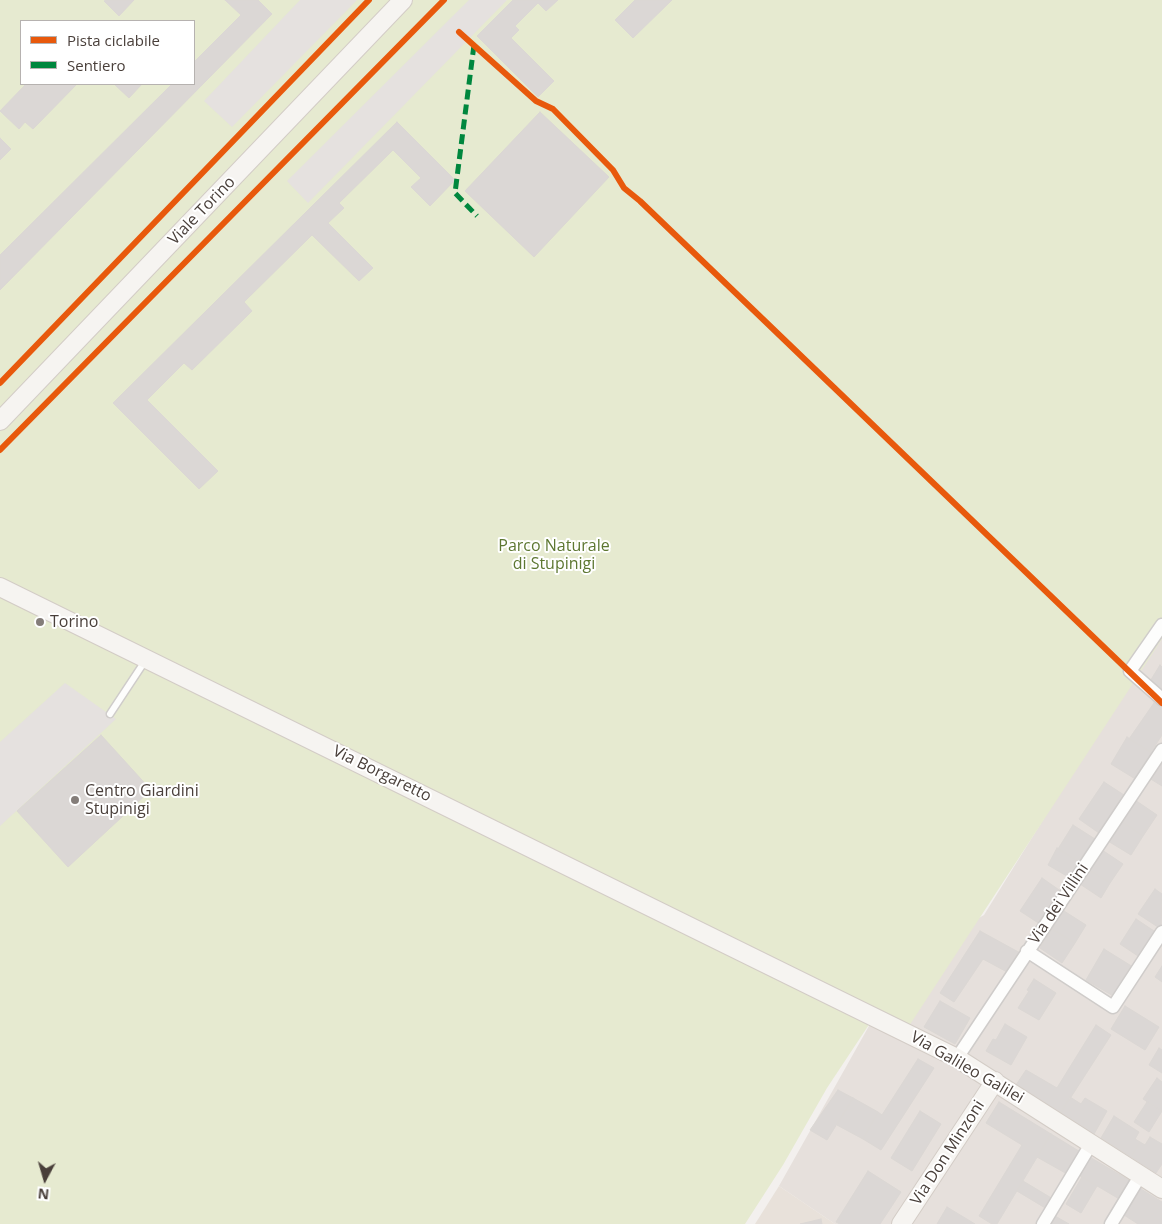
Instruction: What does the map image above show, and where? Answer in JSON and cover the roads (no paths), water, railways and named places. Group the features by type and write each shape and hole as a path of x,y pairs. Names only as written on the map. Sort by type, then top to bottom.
{"street":[{"name":"Viale Torino","path":"0,421 403,0"},
{"name":"Via Borgaretto","path":"0,587 764,962"},
{"path":"1162,624 1130,672 1162,699"},
{"name":"Via dei Villini","path":"957,1058 1162,750"},
{"path":"1028,951 1113,1007 1162,932"},
{"name":"Via Galileo Galilei","path":"764,962 957,1058 1162,1189"},
{"name":"Via Don Minzoni","path":"901,1224 995,1081"},
{"path":"1043,1224 1091,1144"},
{"path":"1111,1224 1140,1176"}],"lane":[{"path":"110,714 147,659"}],"place":[{"name":"Torino","path":"40,622"},
{"name":"Centro Giardini Stupinigi","path":"75,800"}],"park label":[{"name":"Parco Naturale di Stupinigi","path":"554,555"}]}
